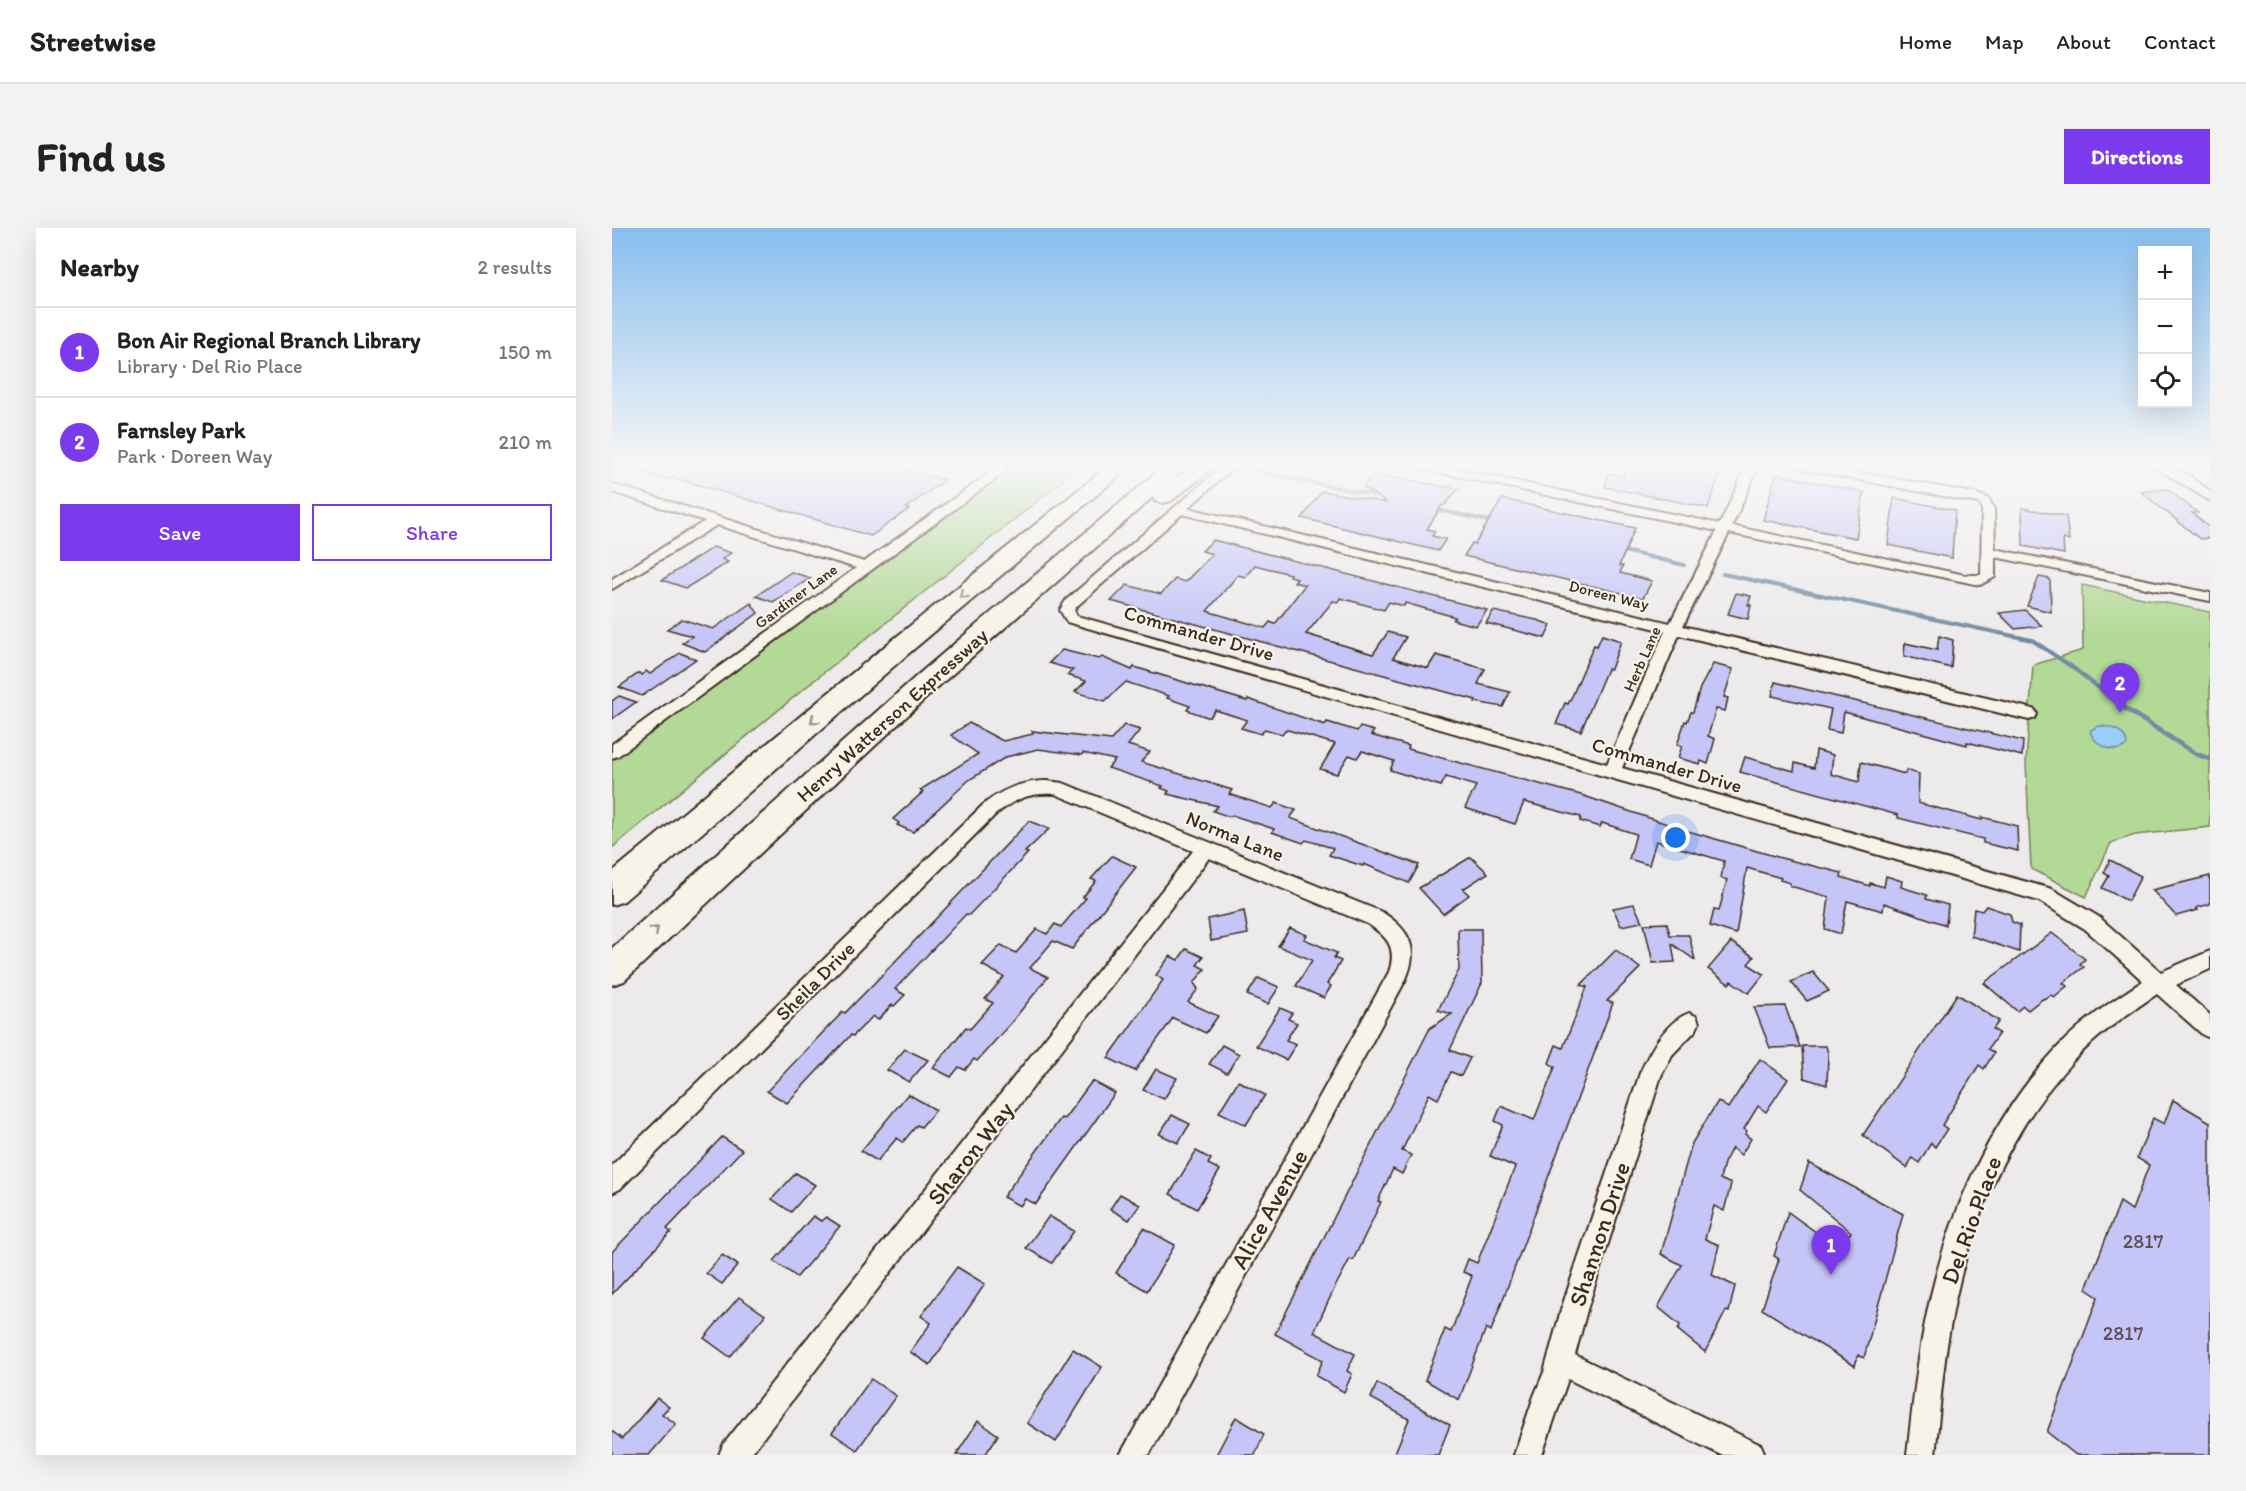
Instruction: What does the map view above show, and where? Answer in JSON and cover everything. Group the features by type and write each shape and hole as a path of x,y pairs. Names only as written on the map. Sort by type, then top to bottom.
{"highway":[{"path":"645,862 721,772 1025,522"},
{"path":"612,891 916,634 1052,522"},
{"name":"Henry Watterson Expressway","path":"612,970 930,679 1110,522"},
{"path":"1026,595 1127,522"}],"street":[{"path":"612,585 712,522"},
{"path":"723,522 866,567"},
{"name":"Gardiner Lane","path":"612,752 928,522"},
{"name":"Commander Drive","path":"1166,522 1071,603 1066,610 1072,619 2045,895 2092,923 2210,1028"},
{"name":"Doreen Way","path":"1231,522 2029,714"},
{"path":"1697,522 1975,581 1988,577 1988,522"},
{"name":"Herb Lane","path":"1612,771 1675,629 1728,522"},
{"path":"1989,552 2210,597"},
{"name":"Norma Lane","path":"1023,789 1057,788 1375,918 1391,928 1400,939 1403,962"},
{"name":"Sheila Drive","path":"612,1181 989,810 1002,798 1023,789"},
{"name":"Sharon Way","path":"733,1455 1205,849"},
{"name":"Del Rio Place","path":"1921,1455 1944,1295 1967,1218 1994,1152 2034,1089 2059,1059 2083,1036 2114,1012 2161,983 2184,970 2210,960"},
{"name":"Alice Avenue","path":"1134,1455 1403,962"},
{"name":"Shannon Drive","path":"1528,1455 1547,1396 1561,1362 1574,1310 1651,1073 1664,1048 1689,1023"},
{"path":"1561,1362 1750,1455"}],"green space":[{"path":"935,522 1011,522 811,683 612,848 612,760"},
{"path":"2082,585 2210,612 2210,827 2135,835 2111,843 2086,897 2031,869 2026,762 2033,665 2083,650"}],"water":[{"path":"2099,726 2118,730 2124,736 2127,745 2112,749 2101,745 2090,732"}],"building":[{"path":"825,522 890,522 871,536"},
{"path":"1320,522 1431,522 1427,529 1435,531 1432,536 1446,539 1438,551"},
{"path":"1488,522 1609,522 1635,528 1619,566 1623,566 1620,573 1652,581 1643,598 1464,556 1472,543 1475,544"},
{"path":"1775,522 1859,522 1856,538"},
{"path":"1891,522 1954,522 1952,558 1888,545"},
{"path":"2022,522 2067,522 2069,541 2063,539 2064,554 2023,546"},
{"path":"2179,522 2203,522 2210,528 2210,538 2200,539"},
{"path":"1213,540 1487,610 1476,626 1453,620 1455,617 1405,603 1404,606 1389,602 1384,610 1340,598 1338,602 1333,601 1306,634 1373,654 1388,632 1406,637 1393,658 1428,668 1436,655 1485,669 1478,684 1510,692 1503,707 1475,702 1476,700 1111,601 1127,585 1161,594 1175,579 1185,582 1212,554 1202,551","holes":["1255,565 1290,574 1289,576 1297,578 1294,582 1305,585 1275,624 1270,622 1265,628 1207,611 1238,575 1245,577"]},
{"path":"713,547 731,553 722,559 728,562 686,588 662,580"},
{"path":"791,572 811,578 773,602 756,596"},
{"path":"2039,577 2050,579 2051,612 2027,606"},
{"path":"1736,593 1751,596 1748,605 1751,605 1748,619 1728,614"},
{"path":"751,603 758,613 705,652 682,643 692,636 667,629 682,619 713,629"},
{"path":"2025,610 2042,626 2015,629 1999,613"},
{"path":"1493,611 1551,625 1545,638 1486,623"},
{"path":"1602,635 1621,641 1611,669 1607,669 1581,731 1556,724 1565,703 1568,704 1573,694 1594,645 1597,646"},
{"path":"1939,636 1953,640 1951,668 1904,656 1905,643 1937,650"},
{"path":"1062,650 1099,659 1102,657 1132,670 1134,667 1247,701 1248,699 1325,725 1327,722 1357,731 1360,727 1374,731 1371,735 1409,746 1408,749 1581,795 1688,831 1842,873 1841,877 1870,886 1870,883 1884,887 1886,876 1902,881 1901,887 1927,895 1926,899 1948,905 1946,925 1884,903 1883,911 1847,901 1841,934 1825,929 1829,897 1790,886 1790,883 1780,880 1781,878 1747,868 1736,934 1710,926 1714,910 1719,911 1727,880 1721,878 1724,861 1656,841 1649,865 1629,859 1636,834 1602,823 1600,827 1580,821 1581,817 1524,802 1515,824 1465,808 1476,786 1446,777 1441,786 1390,770 1394,761 1362,751 1357,758 1349,755 1337,774 1320,769 1335,744 1288,730 1282,734 1265,729 1261,734 1241,728 1247,720 1215,710 1210,717 1207,717 1187,710 1190,706 1167,698 1169,696 1126,682 1105,701 1075,692 1086,681 1067,675 1073,670 1049,663"},
{"path":"680,653 696,659 642,696 619,687 639,673 642,675 646,671 650,674"},
{"path":"1713,664 1733,669 1724,697 1728,698 1725,711 1716,709 1708,736 1715,739 1708,764 1701,761 1700,764 1678,758 1682,746 1677,745 1685,721 1687,722 1693,712 1700,688"},
{"path":"1775,682 2023,741 2022,756 1967,742 1967,745 1844,712 1841,733 1827,730 1831,709 1772,696"},
{"path":"619,696 636,702 612,719 612,701"},
{"path":"969,723 1003,741 1033,734 1032,731 1111,740 1124,725 1140,730 1128,745 1150,752 1141,762 1232,790 1229,794 1272,808 1276,803 1296,810 1290,818 1419,865 1409,883 1364,864 1363,866 1329,855 1333,848 1306,840 1303,843 1272,832 1274,829 1213,811 1218,806 1167,794 1169,791 1161,788 1163,786 1108,768 1115,760 1083,753 1082,755 1038,749 1006,757 969,780 913,832 897,825 899,823 893,819 923,792 920,790 978,754 951,735"},
{"path":"1816,750 1833,755 1831,774 1859,782 1861,762 1905,774 1906,770 1919,774 1918,803 1982,820 1982,817 2017,826 2018,851 1983,843 1983,839 1898,818 1898,815 1740,772 1745,757 1794,771 1795,763 1814,768"},
{"path":"1029,821 1049,829 1025,852 1028,853 969,915 966,914 895,989 905,995 878,1020 873,1016 853,1036 851,1035 787,1103 767,1091 884,973"},
{"path":"1112,856 1136,867 1072,949 1053,941 1030,968 1048,977 1010,1024 977,1061 974,1059 965,1070 959,1067 951,1077 933,1068 966,1027 970,1029 993,1003 985,999 1004,977 982,965 1001,945 1016,953 1037,929 1047,934 1055,924 1061,927 1086,898 1083,897 1096,881 1091,879"},
{"path":"1471,857 1488,873 1463,889 1469,895 1443,914 1419,888"},
{"path":"2110,860 2141,876 2128,901 2102,888 2109,876 2104,873"},
{"path":"2210,876 2210,904 2176,916 2152,890"},
{"path":"1634,904 1642,922 1621,926 1613,908"},
{"path":"1986,906 2010,914 2012,922 2020,925 2019,952 1971,936 1974,909 1982,911"},
{"path":"1244,911 1248,934 1211,941 1208,919"},
{"path":"1667,923 1670,935 1689,935 1695,960 1672,944 1675,962 1653,963 1644,924"},
{"path":"1290,928 1307,935 1304,939 1337,953 1334,958 1341,961 1327,984 1331,986 1324,998 1296,986 1312,960 1278,946"},
{"path":"1458,929 1481,929 1482,983 1450,1050 1470,1058 1461,1076 1451,1072 1438,1099 1429,1094 1402,1151 1411,1155 1402,1174 1393,1169 1378,1201 1381,1202 1372,1221 1353,1260 1350,1259 1334,1289 1314,1332 1355,1354 1347,1371 1352,1374 1344,1392 1316,1376 1323,1360 1275,1334 1430,1028 1452,1014 1438,1010 1459,970"},
{"path":"2052,933 2085,959 2080,964 2084,967 2063,983 2067,986 2054,997 2051,995 2041,1000 2028,1010 2023,1006 2017,1011 1984,983"},
{"path":"1731,942 1754,957 1748,964 1764,974 1749,993 1731,981 1729,984 1708,969"},
{"path":"1186,949 1203,957 1197,965 1205,969 1194,983 1198,989 1188,1002 1218,1016 1206,1033 1173,1018 1135,1071 1108,1058 1163,980 1156,975 1170,956 1178,960"},
{"path":"1616,950 1640,968 1607,1001 1613,1003 1491,1331 1486,1328 1459,1400 1425,1380 1445,1329 1451,1332 1472,1276 1463,1272 1468,1259 1477,1263 1515,1167 1490,1156 1503,1125 1495,1121 1501,1106 1534,1120 1555,1067 1549,1063 1556,1045 1563,1048 1587,987 1581,985"},
{"path":"1813,972 1829,991 1807,1001 1791,982"},
{"path":"1258,978 1279,987 1268,1004 1247,995"},
{"path":"1957,994 1999,1021 1993,1029 1999,1033 1988,1049 1994,1053 1984,1069 1979,1065 1942,1125 1947,1129 1935,1147 1931,1143 1919,1163 1912,1158 1907,1168 1863,1135"},
{"path":"1785,1006 1800,1047 1770,1048 1754,1007"},
{"path":"1280,1008 1292,1013 1288,1019 1297,1023 1286,1040 1296,1044 1286,1060 1256,1046"},
{"path":"1222,1045 1239,1054 1227,1073 1209,1064"},
{"path":"1802,1046 1826,1046 1828,1053 1827,1085 1804,1078"},
{"path":"905,1049 928,1060 909,1082 887,1070"},
{"path":"1760,1059 1788,1079 1766,1112 1758,1106 1744,1129 1747,1131 1745,1134 1751,1139 1741,1155 1732,1148 1724,1163 1720,1179 1731,1184 1724,1211 1714,1206 1705,1239 1719,1245 1712,1275 1735,1286 1729,1312 1726,1311 1705,1352 1678,1330 1680,1325 1658,1307 1682,1265 1661,1254 1692,1143 1718,1101 1728,1108"},
{"path":"1156,1069 1177,1078 1164,1099 1143,1090"},
{"path":"1092,1081 1115,1093 1036,1204 1025,1199 1020,1206 1003,1197 1061,1118 1064,1119"},
{"path":"1238,1081 1265,1095 1246,1125 1219,1112"},
{"path":"908,1094 936,1110 921,1127 917,1125 903,1142 897,1138 877,1161 861,1151"},
{"path":"2173,1100 2210,1122 2210,1455 2076,1455 2047,1432 2098,1297 2086,1289 2120,1202 2132,1210 2149,1165 2137,1158 2153,1118 2164,1124"},
{"path":"1172,1115 1190,1124 1178,1143 1159,1134"},
{"path":"722,1137 742,1150 667,1229 671,1232 612,1294 612,1252"},
{"path":"1196,1151 1211,1159 1208,1164 1220,1170 1197,1209 1170,1194"},
{"path":"1809,1163 1903,1214 1864,1358 1858,1355 1855,1366 1762,1309 1779,1259 1774,1256 1788,1212 1838,1248 1851,1232 1800,1190"},
{"path":"796,1173 815,1185 791,1212 772,1199"},
{"path":"1120,1194 1140,1205 1129,1220 1110,1209"},
{"path":"813,1216 821,1221 826,1217 840,1226 797,1277 774,1261"},
{"path":"1049,1216 1074,1231 1052,1263 1026,1248"},
{"path":"1144,1228 1175,1245 1147,1291 1116,1273"},
{"path":"722,1255 738,1265 722,1284 706,1273"},
{"path":"957,1267 985,1284 930,1365 910,1352 931,1323 921,1316"},
{"path":"739,1297 765,1315 730,1357 704,1338"},
{"path":"1073,1349 1102,1367 1056,1442 1027,1423"},
{"path":"871,1379 896,1396 857,1450 832,1433"},
{"path":"1377,1383 1450,1425 1438,1455 1394,1455 1409,1419 1371,1398"},
{"path":"657,1398 669,1407 662,1414 676,1424 649,1455 612,1455 612,1431 622,1439"},
{"path":"1236,1417 1264,1434 1255,1455 1216,1455"},
{"path":"978,1421 998,1435 993,1443 985,1455 956,1455"}],"waterway":[{"path":"1620,550 1684,565"},
{"path":"1723,574 2032,640 2072,667 2123,707"},
{"path":"2121,706 2196,754 2210,759"}],"place":[{"name":"Farnsley Park","path":"2120,713"},
{"name":"Bon Air Regional Branch Library","path":"1831,1275"}]}
